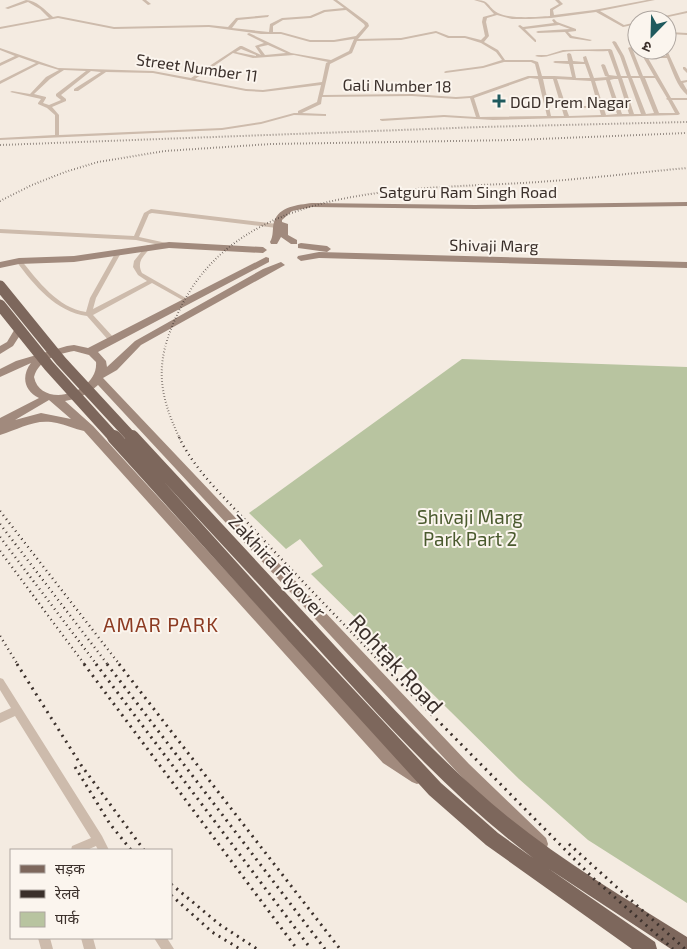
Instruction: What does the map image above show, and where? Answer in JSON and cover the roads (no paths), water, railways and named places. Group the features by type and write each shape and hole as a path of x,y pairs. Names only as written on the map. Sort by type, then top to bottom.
{"main road":[{"name":"Satguru Ram Singh Road","path":"277,226 281,214 290,209 312,205 475,207 687,206"},
{"name":"Satguru Ram Singh Road","path":"298,244 284,236 283,224 288,216 296,212 312,209 476,211 687,206"},
{"path":"91,351 188,301 264,255 278,236 277,226"},
{"name":"Shivaji Marg","path":"274,242 284,240 319,249 687,258"},
{"path":"0,422 50,398 80,394 91,388 138,344 266,271 292,262 304,252 298,244"},
{"path":"0,265 18,261 74,259 169,245 264,255 292,262"},
{"name":"Shivaji Marg","path":"292,262 319,255 687,265"},
{"name":"Zakhira Flyover","path":"0,286 61,361 300,631 435,789"},
{"name":"Zakhira Flyover","path":"0,305 48,366 300,631 448,775 502,824 569,873"},
{"path":"0,351 10,344 18,328"},
{"path":"100,378 102,361 91,351 74,348 55,352 38,362 32,370 30,378 31,386 36,392 50,398 89,430 388,758 435,789 492,839 648,949"},
{"path":"0,373 19,363 47,356"},
{"name":"Rohtak Road","path":"100,378 464,769 569,873 687,948"},
{"path":"17,422 23,412"},
{"path":"0,431 17,422 38,416 69,422 89,430"}],"street":[{"path":"6,8 28,0 52,18"},
{"path":"144,0 149,4"},
{"path":"195,0 202,1"},
{"path":"0,139 224,129 261,123 308,110 319,103 322,96 327,65 331,60 351,52 356,38 367,25 335,0"},
{"path":"476,0 485,2 497,14 513,19 578,14 653,0"},
{"path":"550,16 551,10 561,4 557,0"},
{"path":"595,10 620,2 620,0"},
{"path":"246,18 272,25 282,19 312,17 324,11 346,9"},
{"path":"595,10 623,26 627,25"},
{"path":"482,42 487,36 484,22 485,17 497,14"},
{"path":"229,29 237,19 268,16"},
{"path":"538,32 575,30 558,23 550,16"},
{"path":"0,28 52,18 64,18 121,29 205,26 281,33 310,41 334,41 356,38 401,39 436,32 482,42 497,51 504,61"},
{"path":"513,19 535,41"},
{"path":"522,28 558,23"},
{"path":"271,33 272,25"},
{"path":"240,30 290,54"},
{"path":"566,31 571,37 590,40"},
{"path":"614,42 644,114"},
{"path":"261,57 257,46 269,43"},
{"path":"192,79 241,48 261,57"},
{"name":"Street Number 11","path":"0,49 64,69 156,72 232,88 260,91 324,82"},
{"path":"537,56 547,56 563,51 610,50 617,78 632,115"},
{"path":"232,52 243,56 261,57 290,54 331,60"},
{"path":"569,54 574,79"},
{"path":"0,65 19,56"},
{"path":"554,56 556,78 567,117"},
{"path":"585,58 604,116"},
{"path":"635,60 657,114"},
{"path":"382,120 444,116 478,117 493,120 678,114 647,60"},
{"path":"669,60 687,94"},
{"path":"446,72 483,67 504,61 536,62 549,117"},
{"path":"0,83 40,62"},
{"path":"555,62 587,63"},
{"path":"603,65 608,76 617,78"},
{"path":"684,68 687,72"},
{"path":"31,95 48,78 64,69"},
{"path":"48,107 64,100 58,94 90,70"},
{"path":"76,90 106,70"},
{"name":"Gali Number 18","path":"322,96 412,95 456,98 472,97 519,80 538,76 592,80 630,77 656,78"},
{"path":"608,79 620,115"},
{"path":"680,82 687,81"},
{"path":"12,92 44,98 40,103 57,115 57,136"},
{"path":"543,93 560,94"},
{"path":"472,97 478,117"},
{"path":"668,99 687,99"},
{"path":"564,108 602,108"},
{"path":"294,114 324,115"},
{"path":"136,238 147,213 154,211 277,226"},
{"path":"0,232 136,238 169,245"},
{"path":"148,247 136,267 140,274 188,301"},
{"path":"89,314 93,298 119,251"},
{"path":"18,261 48,294 73,310 89,314 112,340"},
{"path":"89,314 151,281"},
{"path":"0,682 103,849"},
{"path":"0,718 17,710"},
{"path":"78,849 98,840"}],"railway":[{"path":"0,145 481,127 687,122"},
{"path":"0,201 32,185 65,172 98,162 165,151 271,144 514,140 687,133"},
{"path":"180,439 167,406 162,376 165,346 178,313 205,271 240,239 281,217 327,202 376,193 426,188 563,180 687,168"},
{"path":"180,439 200,471 383,665"},
{"path":"0,511 120,665"},
{"path":"0,524 108,665"},
{"path":"0,537 97,665"},
{"path":"0,551 85,665"},
{"path":"0,636 18,665"},
{"path":"17,664 81,765 143,849"},
{"path":"84,664 297,949"},
{"path":"96,664 311,949"},
{"path":"107,664 325,949"},
{"path":"119,664 340,949"},
{"path":"382,664 593,878 673,949"},
{"path":"75,767 110,824 130,849"},
{"path":"569,844 685,949"},
{"path":"172,885 219,924 257,949"},
{"path":"172,896 212,932 240,949"}],"place":[{"name":"DGD Prem Nagar","path":"499,101"}],"district":[{"name":"AMAR PARK","path":"161,624"}],"park label":[{"name":"Shivaji Marg Park Part 2","path":"470,527"}]}
